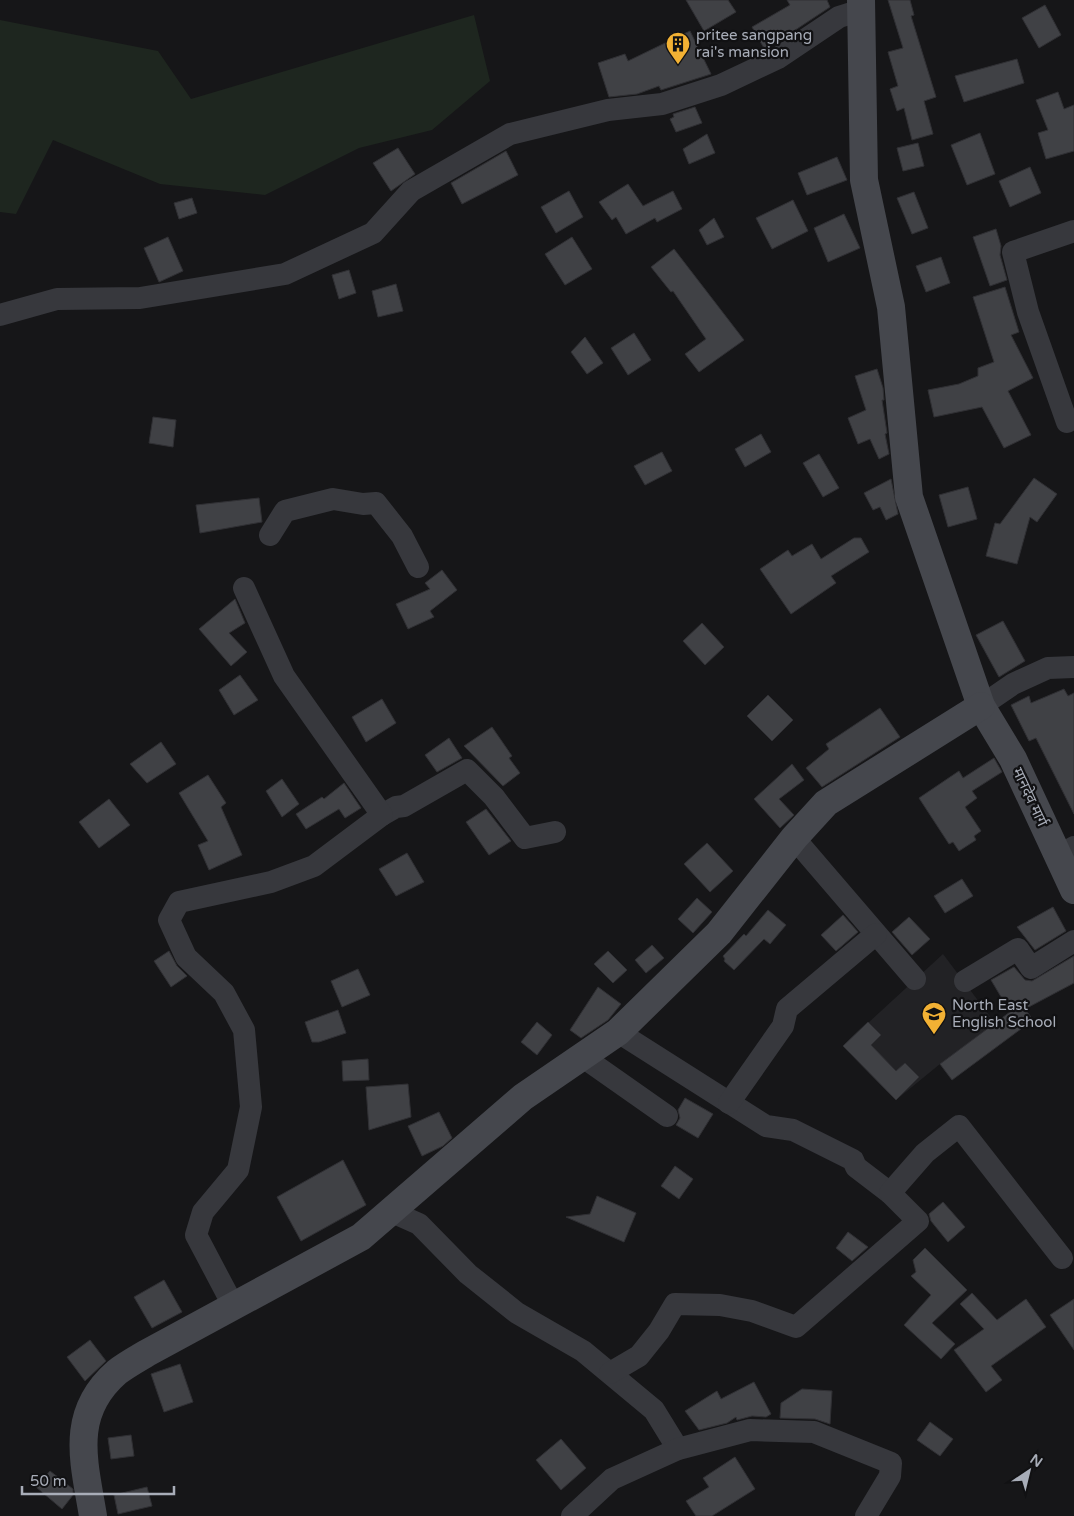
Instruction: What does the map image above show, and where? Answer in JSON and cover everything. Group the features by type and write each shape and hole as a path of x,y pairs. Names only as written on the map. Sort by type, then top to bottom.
{"main road":[{"name":"मानदेव मार्ग","path":"861,5 864,180 891,307 909,497 981,706 1066,852 1074,890"},
{"path":"93,1516 82,1449 84,1429 89,1408 102,1388 118,1371 147,1353 361,1237 523,1097 618,1032 719,934 794,838 826,802 981,706"}],"street":[{"path":"0,315 57,299 140,298 285,274 373,233 411,190 510,134 608,110 662,104 721,86 778,58 839,16 861,5"},
{"path":"1067,422 1028,312 1013,252 1074,231"},
{"path":"270,535 285,511 333,499 363,504 376,503 402,536 418,567"},
{"path":"244,588 284,676 382,815"},
{"path":"981,706 1013,684 1048,668 1074,667"},
{"path":"234,1307 196,1234 202,1212 238,1170 252,1107 244,1030 224,993 186,957 169,920 179,902 271,882 314,866 382,815 396,807 404,806 467,770 494,797 525,838 555,832"},
{"path":"794,838 915,979"},
{"path":"729,1103 783,1026 787,1009 876,934"},
{"path":"965,981 1018,949 1031,968 1074,941"},
{"path":"610,1373 639,1356 659,1331 675,1304 720,1305 752,1311 796,1327 918,1221 890,1193 856,1167 854,1160 793,1130 766,1126 618,1032"},
{"path":"582,1057 667,1116"},
{"path":"890,1193 925,1153 958,1126 1062,1258"},
{"path":"392,1212 419,1224 468,1274 517,1313 583,1351 610,1373 654,1410 678,1449"},
{"path":"572,1516 612,1479 678,1449 750,1430 814,1432 891,1463 890,1476 866,1516"}],"shaded area":[{"path":"474,15 490,81 432,130 359,148 265,195 160,184 53,140 16,214 0,212 0,20 158,51 191,99"},
{"name":"North East English School","path":"943,954 995,1023 1021,1004 1033,1020 952,1080 940,1064 896,1100 843,1046"}],"building":[{"path":"686,0 728,0 736,12 704,31"},
{"path":"787,0 827,0 830,7 765,50 752,27 790,5"},
{"path":"888,0 910,0 914,15 911,16 936,97 924,101 933,134 912,140 904,108 897,111 890,89 898,86 888,52 903,48"},
{"path":"1045,5 1061,35 1039,48 1022,18"},
{"path":"690,31 711,74 661,90 659,86 637,94 609,97 598,63 625,54 628,61"},
{"path":"1017,59 1024,83 964,102 955,76"},
{"path":"1058,92 1064,109 1074,105 1074,151 1046,159 1038,133 1048,130 1036,100"},
{"path":"695,107 702,123 676,132 670,119 674,117 673,114"},
{"path":"980,133 995,174 967,185 951,145"},
{"path":"707,134 715,153 689,164 683,149"},
{"path":"918,143 924,166 903,171 897,148"},
{"path":"398,148 415,174 391,191 373,163"},
{"path":"506,151 518,175 462,204 451,183"},
{"path":"837,157 847,180 807,195 798,173"},
{"path":"1030,167 1041,193 1010,207 999,181"},
{"path":"628,184 643,206 673,191 682,209 657,222 655,218 626,234 616,217 612,220 599,202"},
{"path":"569,191 583,217 556,233 541,207"},
{"path":"914,192 928,228 912,234 897,198"},
{"path":"192,198 197,213 179,219 174,203"},
{"path":"793,200 808,231 772,249 756,218"},
{"path":"844,214 860,248 828,262 814,228"},
{"path":"714,218 724,237 707,245 699,230"},
{"path":"996,229 1001,246 1000,255 1007,280 990,286 973,237"},
{"path":"168,237 183,271 159,282 144,248"},
{"path":"572,237 592,269 565,285 545,254"},
{"path":"674,249 744,340 699,372 685,354 706,339 673,291 671,292 651,267"},
{"path":"941,257 950,283 926,292 916,266"},
{"path":"349,270 356,293 339,299 332,275"},
{"path":"396,284 403,311 378,317 372,291"},
{"path":"1005,287 1019,332 1011,335 1033,378 1008,391 1031,435 1004,448 982,407 934,417 928,390 959,384 978,376 978,368 994,362 973,297"},
{"path":"634,333 651,360 628,375 611,348"},
{"path":"585,337 603,363 587,374 571,352"},
{"path":"877,369 883,388 884,400 882,400 887,433 885,434 889,454 879,459 870,439 858,444 848,418 866,410 855,376"},
{"path":"153,417 176,420 173,447 149,443"},
{"path":"761,434 771,452 745,467 735,449"},
{"path":"662,452 672,471 645,485 634,466"},
{"path":"819,454 839,488 823,497 803,463"},
{"path":"1034,478 1057,494 1037,522 1030,517 1017,564 986,556 995,523 1000,524"},
{"path":"891,479 898,514 886,520 880,507 873,510 864,493"},
{"path":"968,487 977,519 948,527 939,495"},
{"path":"259,498 262,522 200,533 196,505"},
{"path":"854,538 861,538 869,552 831,576 836,583 791,614 760,569 788,550 792,556 812,544 821,559"},
{"path":"442,570 457,590 430,611 434,617 408,629 396,604 430,589 425,583"},
{"path":"235,599 245,623 229,633 247,652 231,666 199,629"},
{"path":"1003,621 1025,661 999,677 976,635"},
{"path":"702,623 724,647 705,665 683,641"},
{"path":"240,675 258,700 234,715 219,690"},
{"path":"1064,689 1068,696 1074,693 1074,814 1036,738 1029,741 1011,705 1029,696 1031,703"},
{"path":"768,695 793,720 772,741 747,716"},
{"path":"382,699 396,723 366,742 352,717"},
{"path":"880,708 900,737 822,787 806,768 829,749 826,744"},
{"path":"492,727 512,756 509,758 520,773 503,786 464,746"},
{"path":"449,738 462,758 437,772 425,755"},
{"path":"161,742 176,764 147,783 130,764"},
{"path":"994,758 1002,772 972,791 977,798 965,807 981,831 974,836 976,840 959,851 953,842 949,844 919,798 959,771 963,778"},
{"path":"792,764 804,780 779,799 794,815 780,828 754,799"},
{"path":"208,775 226,803 221,807 242,855 209,870 198,845 208,841 179,793"},
{"path":"282,779 299,804 282,817 266,791"},
{"path":"344,783 361,808 345,818 339,809 306,829 296,814 322,797 324,799"},
{"path":"109,799 130,825 99,848 79,822"},
{"path":"486,809 511,841 489,855 466,822"},
{"path":"707,843 733,871 710,892 684,864"},
{"path":"407,853 424,882 396,896 379,869"},
{"path":"962,879 973,896 945,913 934,896"},
{"path":"697,898 712,912 693,933 678,919"},
{"path":"1053,907 1066,931 1035,950 1017,927"},
{"path":"768,910 786,925 770,944 764,939 734,970 724,961 723,956 744,934 746,936"},
{"path":"843,915 858,932 836,951 821,935"},
{"path":"909,917 930,939 912,955 892,932"},
{"path":"652,945 664,958 646,973 635,960"},
{"path":"169,951 177,966 187,976 171,987 154,961"},
{"path":"608,951 627,970 613,983 594,964"},
{"path":"1074,956 1074,983 1025,1009 1033,1020 952,1080 940,1064 1010,1012 991,980 1014,967 1025,980 1032,981"},
{"path":"358,969 370,995 342,1007 331,981"},
{"path":"598,987 621,1004 608,1020 581,1038 570,1030"},
{"path":"338,1010 346,1033 319,1042 312,1042 305,1022"},
{"path":"537,1022 552,1035 537,1055 521,1042"},
{"path":"868,1022 881,1035 871,1045 896,1071 905,1063 919,1077 896,1100 843,1046"},
{"path":"368,1059 369,1080 343,1081 342,1061"},
{"path":"408,1084 411,1117 369,1130 366,1087"},
{"path":"685,1098 713,1114 698,1138 676,1125 680,1118 678,1110"},
{"path":"439,1112 452,1138 443,1146 422,1156 408,1126"},
{"path":"343,1160 366,1205 301,1241 277,1197"},
{"path":"675,1166 693,1179 679,1199 661,1186"},
{"path":"597,1196 636,1213 624,1242 566,1217 590,1214"},
{"path":"943,1202 965,1227 948,1242 931,1221 929,1214"},
{"path":"848,1232 868,1247 852,1261 836,1248"},
{"path":"925,1248 967,1290 932,1323 955,1344 941,1359 904,1325 931,1295 911,1276 916,1272 913,1260"},
{"path":"164,1280 182,1312 152,1328 134,1297"},
{"path":"972,1293 997,1320 1026,1299 1046,1327 991,1366 1002,1380 986,1392 954,1350 984,1329 960,1304"},
{"path":"1074,1299 1074,1350 1050,1315"},
{"path":"90,1340 106,1361 85,1381 67,1357"},
{"path":"180,1364 193,1402 164,1412 151,1374"},
{"path":"754,1382 771,1414 766,1417 752,1416 737,1420 736,1417 727,1423 699,1430 685,1411 717,1391 721,1399"},
{"path":"802,1389 832,1391 830,1424 815,1419 780,1418 781,1403"},
{"path":"930,1422 953,1439 940,1456 917,1440"},
{"path":"131,1435 134,1456 111,1459 108,1438"},
{"path":"561,1439 586,1468 561,1490 536,1460"},
{"path":"735,1457 755,1489 712,1516 696,1516 686,1501 709,1487 703,1478"},
{"path":"50,1471 73,1489 73,1495 62,1509 36,1487"},
{"path":"147,1487 152,1506 118,1514 114,1495"}],"place":[{"name":"pritee sangpang rai's mansion","path":"678,65"},
{"name":"North East English School","path":"934,1035"}]}
